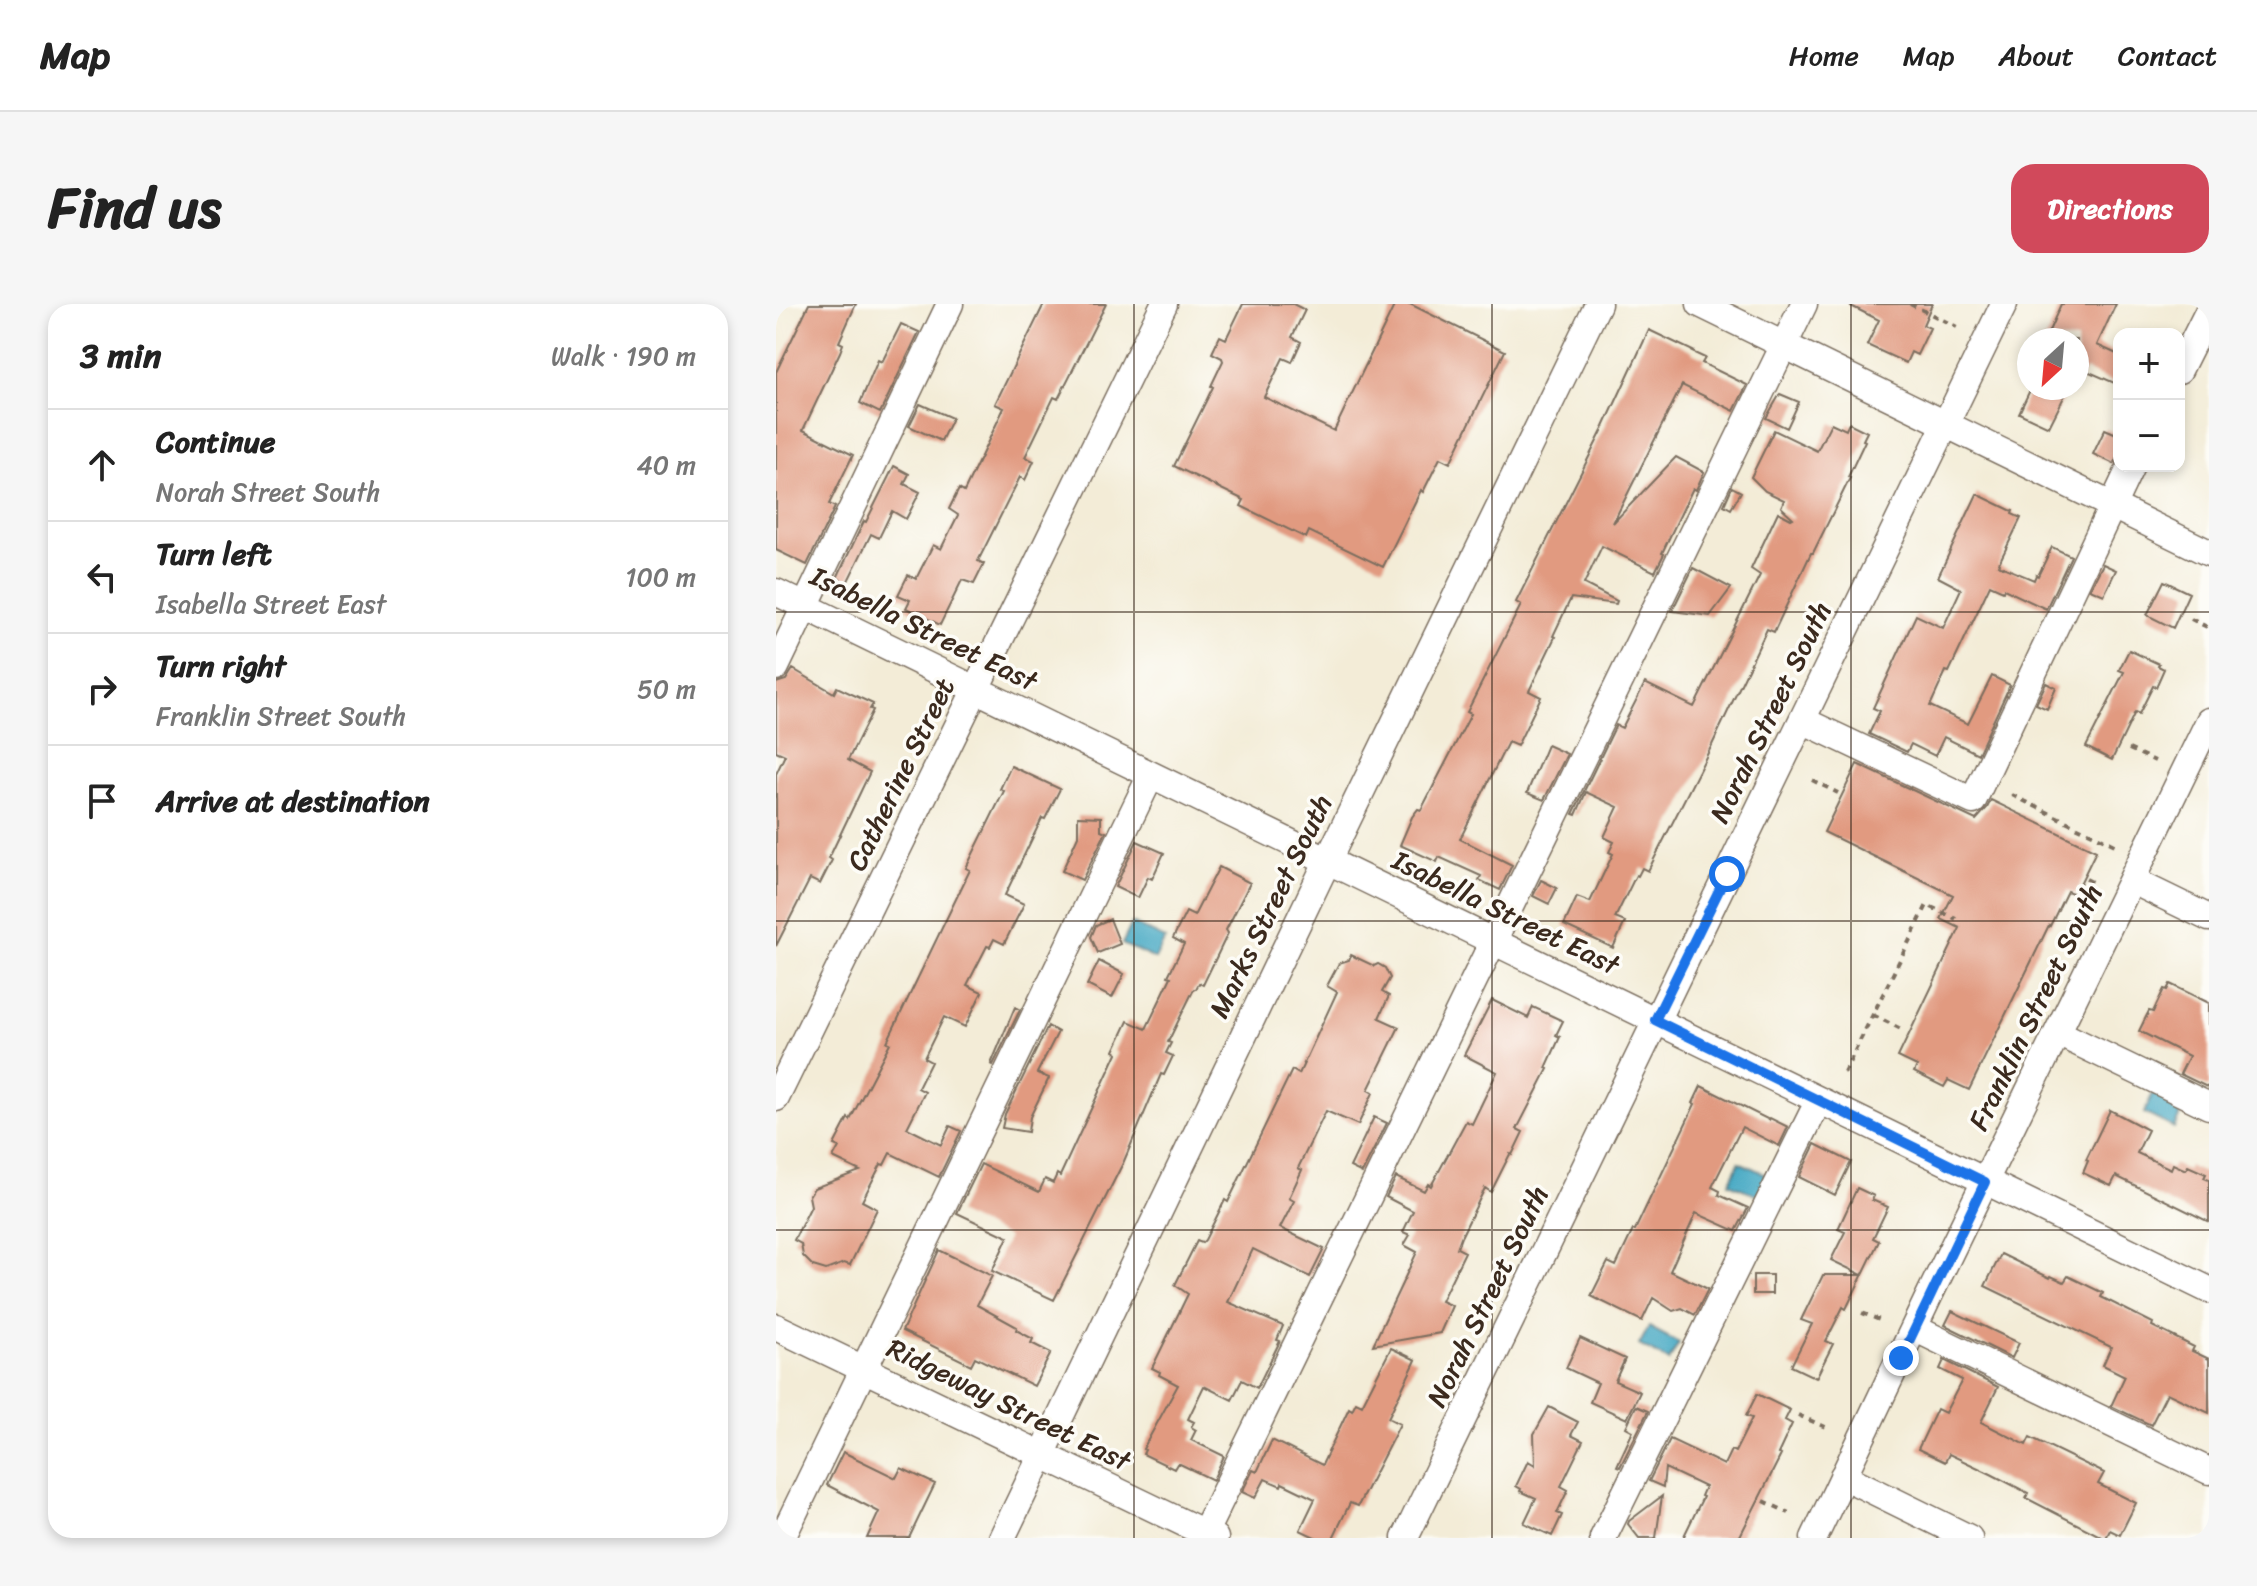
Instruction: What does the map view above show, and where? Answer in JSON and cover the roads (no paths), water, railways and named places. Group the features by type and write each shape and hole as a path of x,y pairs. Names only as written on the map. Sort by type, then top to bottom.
{"street":[{"path":"776,667 950,304"},
{"name":"Catherine Street","path":"776,1098 1164,304"},
{"name":"Marks Street South","path":"1002,1538 1598,304"},
{"path":"1700,304 2209,553"},
{"path":"1207,1536 1492,941 1804,304"},
{"name":"Norah Street South","path":"1405,1538 2004,304"},
{"path":"2185,358 2209,310"},
{"path":"1802,720 1973,801 2128,472"},
{"name":"Isabella Street East","path":"776,592 2209,1290"},
{"name":"Franklin Street South","path":"1814,1538 2207,732"},
{"path":"782,1538 1151,775"},
{"path":"2133,881 2209,918"},
{"path":"2058,1033 2209,1106"},
{"path":"1603,1538 1819,1100"},
{"name":"Ridgeway Street East","path":"776,1327 1207,1536"},
{"path":"1914,1328 2209,1471"},
{"path":"1843,1476 1969,1538"}],"water":[{"path":"1132,923 1165,939 1155,959 1122,944"},
{"path":"2153,1093 2183,1108 2174,1128 2144,1113"},
{"path":"1739,1162 1768,1175 1759,1196 1729,1183"},
{"path":"1649,1327 1679,1343 1669,1361 1639,1345"}]}
